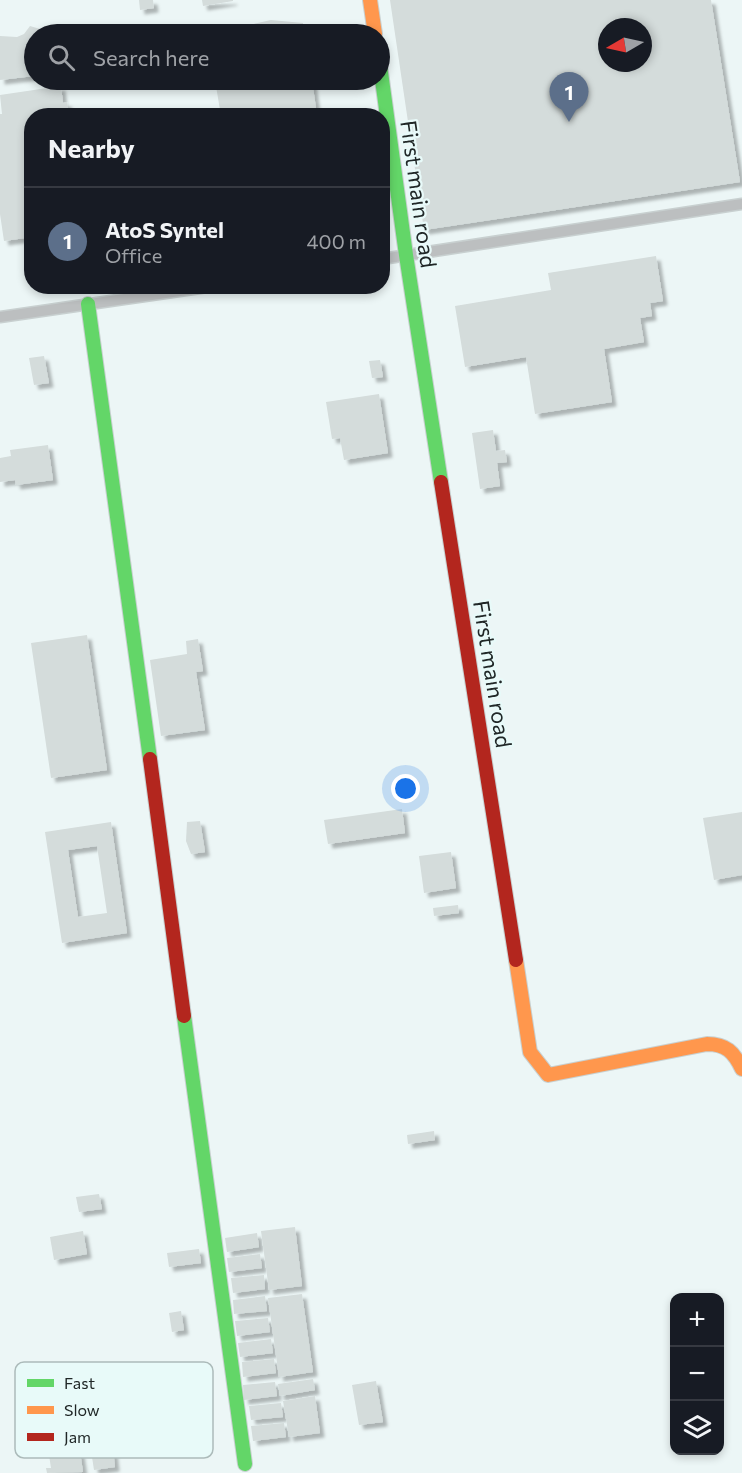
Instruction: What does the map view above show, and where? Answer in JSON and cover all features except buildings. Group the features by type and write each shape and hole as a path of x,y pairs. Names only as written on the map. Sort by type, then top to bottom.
{"street":[{"path":"370,0 374,24"},
{"name":"First main road","path":"383,90 385,108"},
{"name":"First main road","path":"390,156 401,256 530,1052 548,1075 698,1045 718,1044 725,1046 735,1054 742,1070"},
{"path":"390,258 742,204"},
{"path":"0,317 158,294"},
{"path":"88,304 244,1464"}],"traffic: fast":[{"path":"383,90 386,108"},
{"path":"390,138 441,482"},
{"path":"88,304 150,759"},
{"path":"184,1016 245,1464"}],"traffic: slow":[{"path":"370,0 374,24"},
{"path":"516,960 530,1052 548,1075 707,1044 729,1050 742,1069"}],"traffic: jam":[{"path":"441,482 516,960"},
{"path":"150,759 184,1016"}],"place":[{"name":"AtoS Syntel","path":"569,122"}]}
